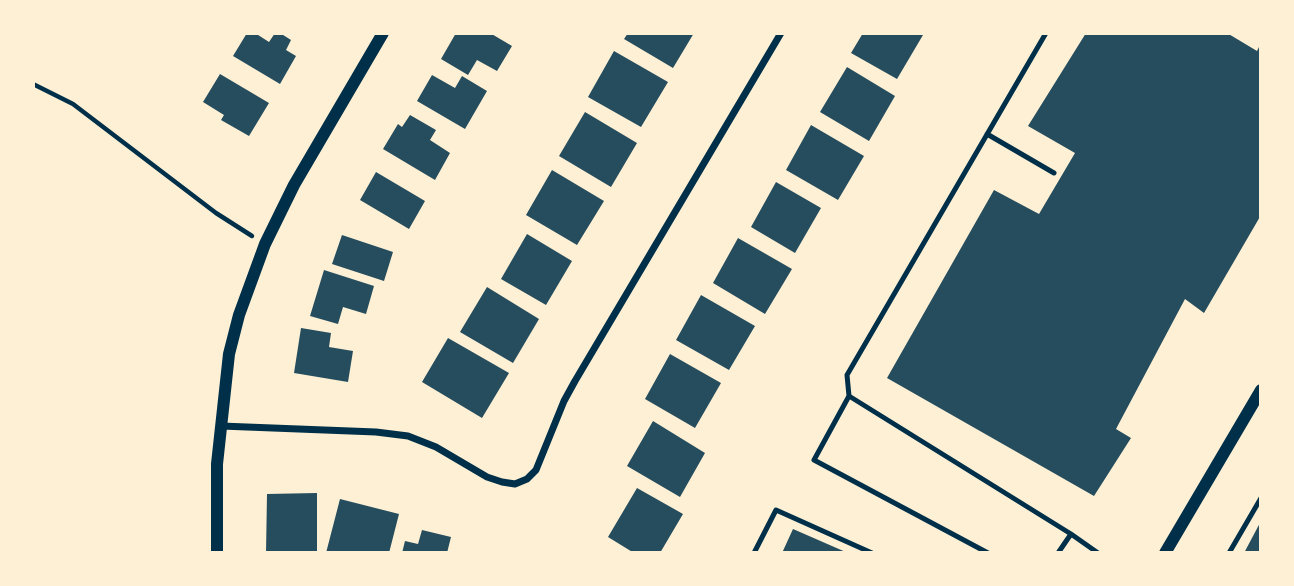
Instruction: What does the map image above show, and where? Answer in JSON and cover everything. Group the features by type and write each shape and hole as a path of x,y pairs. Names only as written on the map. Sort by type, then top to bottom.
{"street":[{"path":"217,553 217,464 229,354 243,302 265,244 295,185 383,33"},
{"path":"221,426 376,432 408,436 436,447 487,477 515,484 527,479 536,470 575,381 781,33"},
{"path":"1164,553 1261,390"}],"lane":[{"path":"988,553 814,460 849,396 847,375 1046,33"},
{"path":"987,134 1054,173"},
{"path":"849,396 1098,553"},
{"path":"1229,553 1261,498"},
{"path":"754,553 776,510 872,553"},
{"path":"1058,553 1071,534"}],"path":[{"path":"33,84 73,104 216,213 265,244"}],"building":[{"path":"247,33 255,33 269,42 275,33 291,40 286,50 296,56 280,84 233,56"},
{"path":"456,33 490,33 512,46 497,71 477,60 468,75 441,59"},
{"path":"628,33 694,33 673,68 624,39"},
{"path":"863,33 923,35 897,79 851,53"},
{"path":"1086,33 1227,33 1257,51 1261,43 1261,215 1204,313 1185,299 1116,429 1131,438 1094,496 887,378 994,190 1039,214 1075,153 1028,126"},
{"path":"614,51 668,82 641,127 588,97"},
{"path":"847,67 895,96 869,141 820,112"},
{"path":"220,74 269,103 249,136 221,120 224,115 203,102"},
{"path":"432,75 455,88 462,76 487,91 465,129 417,101"},
{"path":"585,112 637,143 611,187 559,156"},
{"path":"410,115 436,130 430,140 450,153 435,180 383,149 398,124 402,127"},
{"path":"811,125 864,156 838,200 786,170"},
{"path":"552,170 604,201 577,245 526,215"},
{"path":"376,172 425,201 409,229 360,200"},
{"path":"776,182 821,208 795,253 751,227"},
{"path":"527,234 572,261 546,305 501,279"},
{"path":"342,235 393,252 384,281 332,264"},
{"path":"738,238 792,269 765,314 713,283"},
{"path":"324,270 374,286 366,314 343,307 338,324 310,316"},
{"path":"487,287 539,319 513,363 460,332"},
{"path":"701,295 755,326 729,370 676,340"},
{"path":"301,328 331,333 329,347 353,351 348,382 294,373"},
{"path":"448,338 509,373 482,418 422,382"},
{"path":"670,354 721,383 695,428 645,399"},
{"path":"653,421 705,453 680,497 627,466"},
{"path":"637,488 683,514 660,553 634,553 608,537"},
{"path":"317,493 317,553 266,553 267,494"},
{"path":"340,499 399,514 389,553 326,553"},
{"path":"1261,521 1261,553 1244,553"},
{"path":"793,529 848,553 782,553"},
{"path":"422,530 451,537 447,553 402,553 405,541 418,544"}]}
